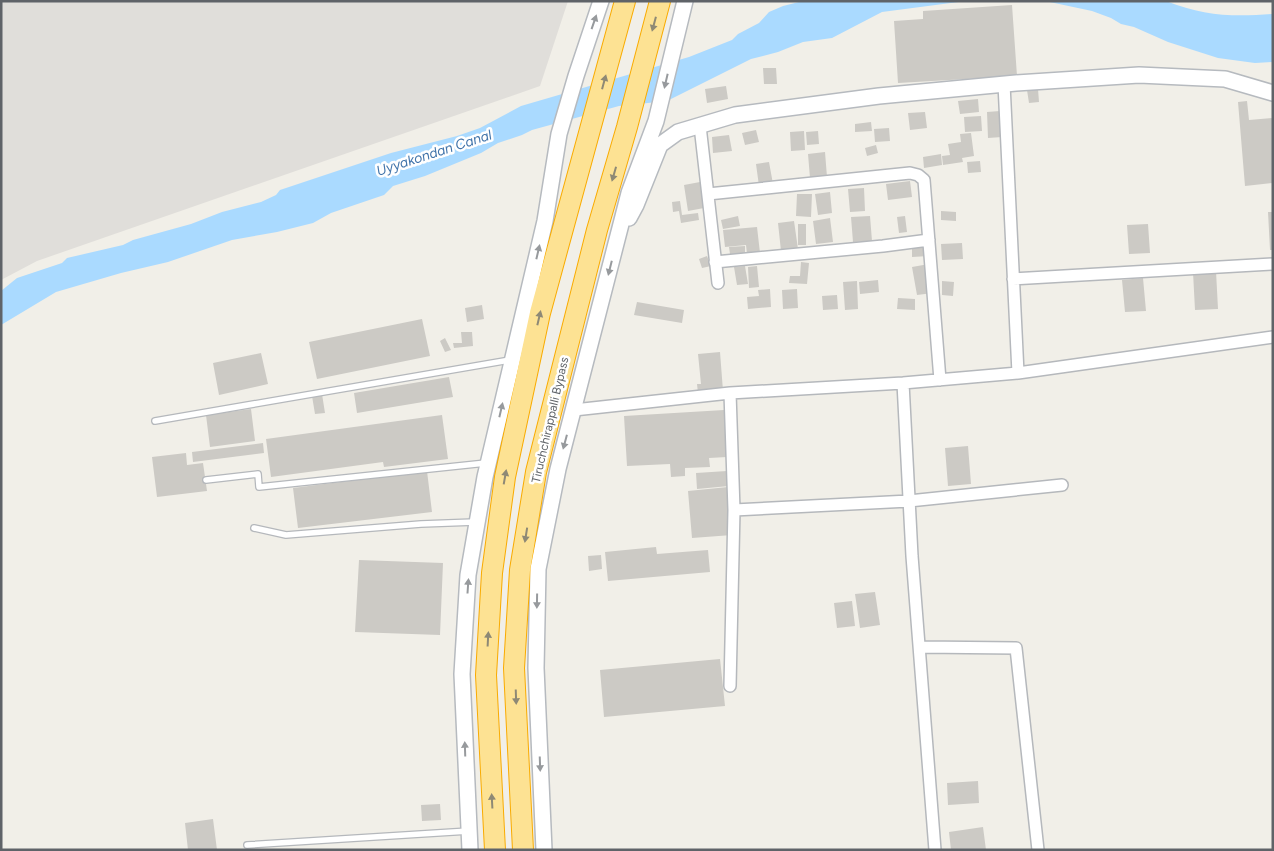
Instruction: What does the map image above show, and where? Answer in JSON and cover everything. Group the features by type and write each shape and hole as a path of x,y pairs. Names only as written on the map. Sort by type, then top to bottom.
{"highway":[{"path":"495,850 486,675 492,573 505,477 540,313 625,1"},
{"name":"Tiruchchirappalli Bypass","path":"523,850 514,668 520,570 536,472 597,230 627,127 660,1"}],"street":[{"path":"470,850 462,674 468,575 489,462 545,221 559,134 601,1"},
{"path":"544,850 536,668 538,569 558,469 629,193 656,121 685,1"},
{"path":"618,239 636,205 660,145 678,132 735,115 879,96 1004,84 1139,75 1225,79 1273,93"},
{"path":"1004,84 1018,373"},
{"path":"700,126 718,283"},
{"path":"708,194 910,173 918,175 924,180 940,380"},
{"path":"715,262 929,240"},
{"path":"1013,279 1273,264"},
{"path":"574,410 730,393 903,383 1018,373 1273,336"},
{"path":"903,383 909,501 935,850"},
{"path":"730,393 734,510 730,686"},
{"path":"734,510 909,501 1062,485"},
{"path":"920,647 1016,648 1038,850"}],"lane":[{"path":"155,421 513,360"},
{"path":"206,480 258,474 259,487 489,462"},
{"path":"254,528 286,535 421,524 477,522"},
{"path":"247,845 468,831"}],"shaded area":[{"path":"1,1 568,1 540,86 37,261 1,280"}],"water":[{"name":"Uyyakondan Canal","path":"803,1 966,1 882,12 832,38 803,42 778,52 751,59 667,101 619,106 532,130 425,176 393,186 384,195 331,213 313,223 232,240 168,262 121,273 56,292 1,325 1,291 17,278 62,263 67,258 123,245 133,240 191,224 222,212 261,202 276,195 280,190 391,153 457,136 480,128 521,106 689,57 732,40 738,34 759,23 769,12"},
{"path":"1045,1 1166,1 1193,10 1218,14 1273,14 1273,62 1255,63 1218,58 1168,42 1092,11"}],"building":[{"path":"1012,5 1017,76 898,83 894,21 923,19 923,11"},
{"path":"763,68 776,68 777,84 764,84"},
{"path":"726,86 728,99 707,103 705,89"},
{"path":"1038,89 1039,102 1029,103 1027,90"},
{"path":"978,99 979,112 960,114 958,101"},
{"path":"1247,101 1249,120 1273,118 1273,183 1245,186 1238,102"},
{"path":"1000,111 1002,137 988,138 987,112"},
{"path":"925,112 927,128 910,130 908,113"},
{"path":"981,116 982,131 965,132 964,117"},
{"path":"871,122 872,131 855,132 855,124"},
{"path":"889,128 890,141 875,142 874,129"},
{"path":"756,130 759,142 745,145 742,133"},
{"path":"804,131 805,150 791,151 790,132"},
{"path":"818,131 819,144 807,145 806,132"},
{"path":"971,133 974,156 962,158 963,162 943,165 942,156 950,155 948,144 961,142 960,134"},
{"path":"729,135 732,151 713,153 712,137"},
{"path":"876,145 878,153 867,156 865,148"},
{"path":"825,152 827,177 810,178 808,154"},
{"path":"941,154 942,165 924,168 923,157"},
{"path":"980,161 981,172 968,173 967,162"},
{"path":"769,162 773,184 759,186 756,164"},
{"path":"910,181 912,197 888,200 886,184"},
{"path":"700,182 704,208 688,211 684,185"},
{"path":"864,188 865,211 850,212 848,189"},
{"path":"830,192 832,213 818,215 815,194"},
{"path":"797,194 812,194 811,217 796,216"},
{"path":"680,201 682,215 698,213 699,220 681,223 679,211 673,212 672,202"},
{"path":"941,211 956,212 956,221 941,220"},
{"path":"1268,212 1273,212 1273,250 1270,250"},
{"path":"738,216 740,226 723,229 721,220"},
{"path":"870,216 872,241 853,242 851,217"},
{"path":"905,216 907,232 899,233 897,217"},
{"path":"830,218 833,242 816,244 813,221"},
{"path":"794,221 798,249 781,251 778,223"},
{"path":"798,224 806,224 806,245 798,245"},
{"path":"1148,224 1150,253 1129,254 1127,225"},
{"path":"757,227 760,253 747,254 746,245 725,247 723,230"},
{"path":"962,243 963,259 942,260 941,244"},
{"path":"745,246 745,253 730,254 729,247"},
{"path":"928,247 929,256 912,257 912,248"},
{"path":"707,256 711,266 702,268 699,259"},
{"path":"801,262 809,263 807,284 789,283 790,276 800,276"},
{"path":"929,264 933,293 917,295 912,267"},
{"path":"745,266 748,284 737,285 734,267"},
{"path":"757,266 759,287 749,288 748,267"},
{"path":"1216,271 1218,309 1195,310 1193,272"},
{"path":"1143,278 1146,311 1125,312 1122,280"},
{"path":"878,280 879,292 860,294 859,282"},
{"path":"857,281 858,309 845,310 843,282"},
{"path":"942,281 954,282 953,296 942,295"},
{"path":"770,289 771,307 748,309 747,297 759,296 758,290"},
{"path":"797,289 798,308 783,309 782,290"},
{"path":"837,295 838,309 823,310 822,296"},
{"path":"898,298 915,299 915,310 897,309"},
{"path":"637,302 684,310 682,323 634,315"},
{"path":"482,305 484,319 467,322 465,308"},
{"path":"422,319 430,356 317,379 309,342"},
{"path":"461,332 472,332 473,346 454,348 453,343 462,343"},
{"path":"445,338 451,350 445,352 440,341"},
{"path":"720,352 723,391 698,393 697,384 701,384 698,354"},
{"path":"261,353 268,384 219,395 213,363"},
{"path":"449,377 453,397 357,413 354,393"},
{"path":"322,394 325,413 315,414 312,396"},
{"path":"251,409 255,441 210,447 206,415"},
{"path":"724,410 727,457 709,458 710,467 685,468 685,476 671,477 670,464 627,466 624,416"},
{"path":"442,415 448,459 384,467 383,462 271,477 266,439"},
{"path":"263,443 264,453 193,462 192,452"},
{"path":"968,446 971,484 948,486 945,448"},
{"path":"186,453 187,465 203,463 207,491 157,497 152,457"},
{"path":"427,471 432,512 298,528 293,488"},
{"path":"727,471 729,486 697,489 696,473"},
{"path":"728,487 732,535 692,538 688,491"},
{"path":"656,547 657,554 708,550 710,572 608,581 605,552"},
{"path":"601,555 602,569 589,571 588,556"},
{"path":"359,560 443,563 440,635 355,632"},
{"path":"875,592 880,625 860,628 855,594"},
{"path":"852,601 855,626 837,628 834,603"},
{"path":"720,659 725,706 604,717 600,670"},
{"path":"978,781 979,803 948,805 947,783"},
{"path":"440,804 441,820 422,821 421,805"},
{"path":"213,819 217,850 188,850 185,823"},
{"path":"983,827 986,850 951,850 949,832"}]}
